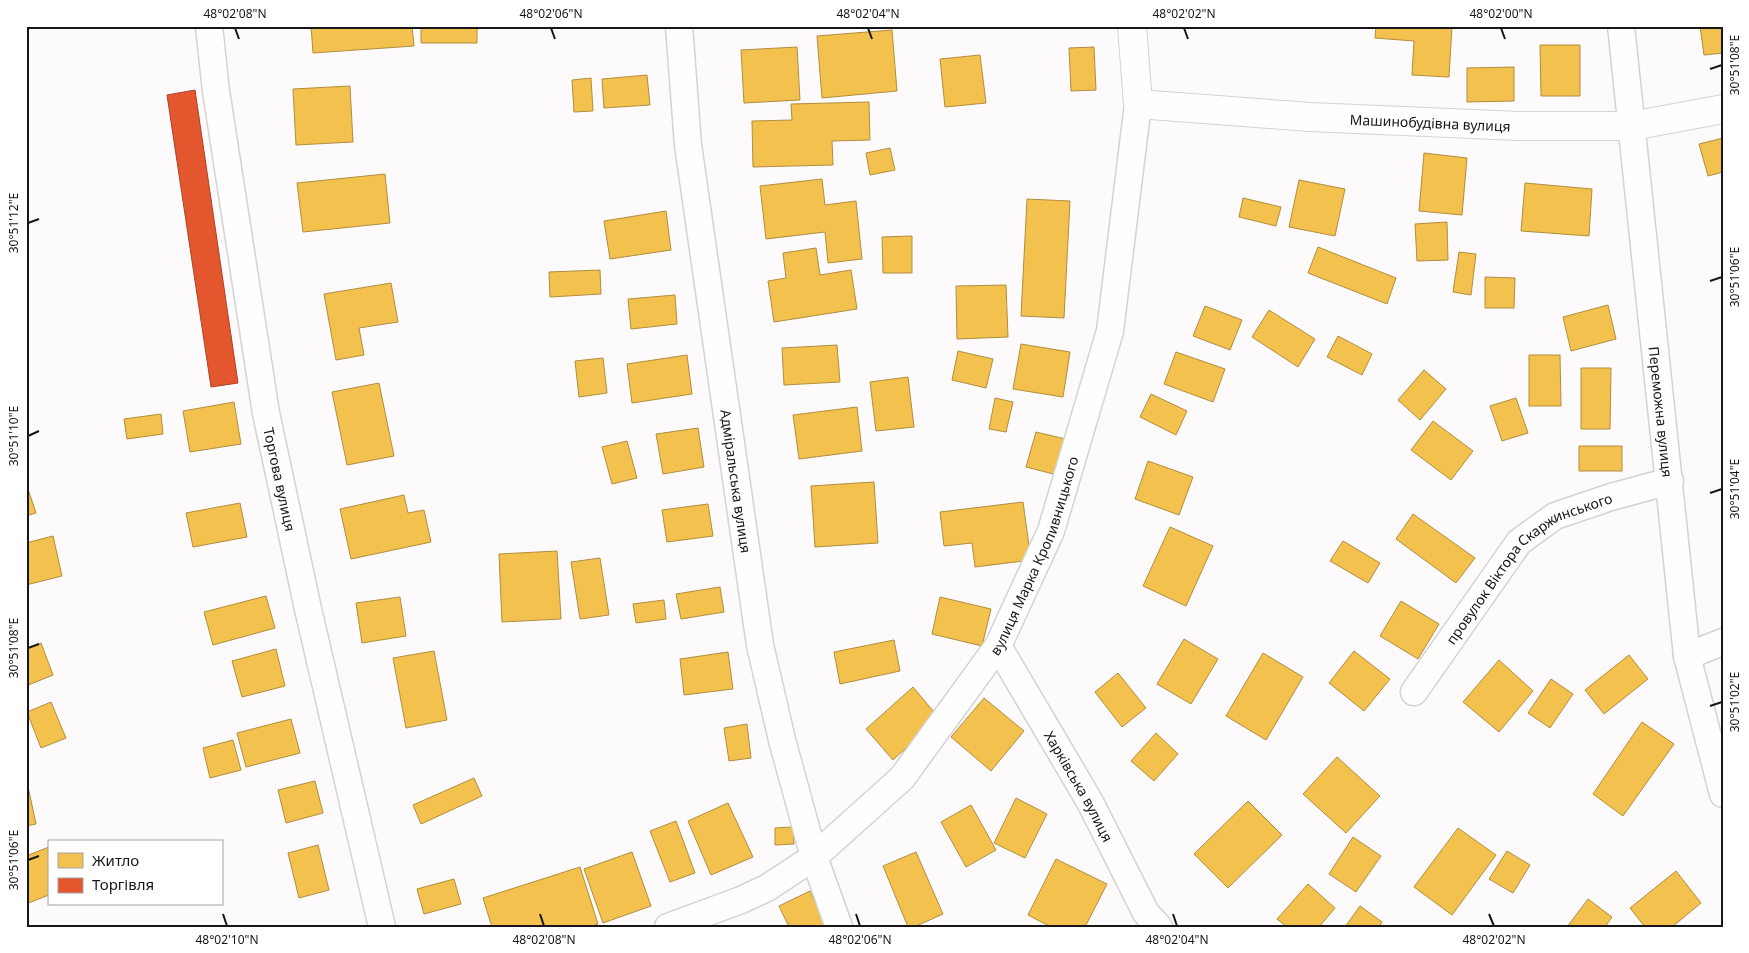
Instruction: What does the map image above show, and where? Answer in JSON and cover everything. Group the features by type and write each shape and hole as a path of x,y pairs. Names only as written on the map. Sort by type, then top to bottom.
{"street":[{"name":"Торгова вулиця","path":"209,26 216,91 266,413 308,609 382,927"},
{"name":"Адміральська вулиця","path":"679,26 688,145 760,644 782,740 814,857 839,927"},
{"name":"вулиця Марка Кропивницького","path":"668,927 741,900 767,888 814,857 902,778 998,646 1051,531 1110,331 1138,104 1132,26"},
{"name":"Переможна вулиця","path":"1621,26 1687,656 1723,794"},
{"name":"Машинобудівна вулиця","path":"1138,104 1310,117 1519,126 1632,126 1723,109"},
{"name":"провулок Віктора Скаржинського","path":"1414,692 1519,542 1556,516 1611,497 1670,481"},
{"path":"1687,656 1723,642"},
{"name":"Харківська вулиця","path":"998,646 1090,802 1146,913 1159,927"}],"building: Житло":[{"path":"311,26 412,26 414,46 313,53"},
{"path":"421,26 477,26 477,43 421,43"},
{"path":"1376,26 1452,26 1449,77 1412,75 1414,41 1375,38"},
{"path":"1700,26 1723,26 1723,53 1704,55"},
{"path":"892,30 897,91 822,98 817,36"},
{"path":"1540,45 1580,45 1580,96 1541,96"},
{"path":"797,47 800,100 744,103 741,50"},
{"path":"1094,47 1096,90 1071,91 1069,48"},
{"path":"980,55 986,103 945,107 940,59"},
{"path":"1514,67 1514,101 1467,102 1467,68"},
{"path":"647,75 650,105 604,108 602,79"},
{"path":"591,78 593,111 574,112 572,80"},
{"path":"350,86 353,142 296,145 293,89"},
{"path":"869,102 870,140 832,141 833,165 753,167 752,121 792,120 791,104"},
{"path":"1723,138 1723,172 1708,176 1699,144"},
{"path":"890,148 895,170 870,175 866,153"},
{"path":"1424,153 1467,158 1462,215 1419,211"},
{"path":"385,174 390,223 303,232 297,183"},
{"path":"822,179 825,205 856,201 862,259 828,263 825,232 766,239 760,186"},
{"path":"1299,180 1345,189 1335,236 1289,227"},
{"path":"1525,183 1592,189 1589,236 1521,231"},
{"path":"1243,198 1281,207 1276,226 1239,217"},
{"path":"1027,199 1070,201 1064,318 1021,316"},
{"path":"666,211 671,250 610,259 604,221"},
{"path":"1447,222 1448,260 1417,261 1415,224"},
{"path":"912,236 912,273 883,273 882,237"},
{"path":"1318,247 1396,278 1387,304 1308,273"},
{"path":"816,248 820,275 851,270 857,309 774,322 768,281 786,278 783,253"},
{"path":"1459,252 1476,254 1471,295 1453,292"},
{"path":"600,270 601,294 550,297 549,272"},
{"path":"1485,277 1515,278 1514,308 1485,308"},
{"path":"391,283 398,322 359,328 364,355 336,360 324,294"},
{"path":"1006,285 1008,337 957,339 956,286"},
{"path":"675,295 677,324 631,329 628,299"},
{"path":"1608,305 1616,339 1571,351 1563,317"},
{"path":"1205,306 1242,320 1230,350 1193,336"},
{"path":"1269,310 1315,339 1298,367 1252,337"},
{"path":"1338,336 1372,354 1362,375 1327,357"},
{"path":"1021,344 1070,352 1063,397 1013,389"},
{"path":"837,345 840,382 784,385 782,348"},
{"path":"958,351 993,359 986,388 952,380"},
{"path":"1176,352 1225,369 1213,402 1164,384"},
{"path":"687,355 692,394 632,403 627,364"},
{"path":"1529,355 1560,355 1561,406 1529,406"},
{"path":"603,358 607,393 579,397 575,361"},
{"path":"1581,368 1611,368 1610,429 1581,429"},
{"path":"1424,370 1446,389 1420,420 1398,400"},
{"path":"908,377 914,427 876,431 870,382"},
{"path":"379,383 394,456 347,465 332,392"},
{"path":"1151,394 1187,411 1176,435 1140,417"},
{"path":"995,398 1013,402 1006,432 989,429"},
{"path":"1516,398 1528,433 1502,441 1490,406"},
{"path":"234,402 241,444 190,452 183,411"},
{"path":"857,407 862,451 799,459 793,415"},
{"path":"161,414 163,434 127,439 124,419"},
{"path":"1433,421 1473,451 1451,480 1411,450"},
{"path":"698,428 704,467 663,474 656,434"},
{"path":"1036,432 1074,441 1065,477 1026,467"},
{"path":"627,441 637,478 612,484 602,447"},
{"path":"1579,446 1622,446 1622,471 1579,471"},
{"path":"1148,461 1193,477 1179,515 1135,499"},
{"path":"874,482 878,543 815,547 811,486"},
{"path":"26,483 36,513 26,516"},
{"path":"404,495 408,513 424,510 431,542 351,559 340,509"},
{"path":"1023,502 1031,560 975,567 972,543 944,546 940,512"},
{"path":"240,503 247,537 193,547 186,513"},
{"path":"708,504 713,536 667,542 662,510"},
{"path":"1413,514 1475,558 1456,583 1396,539"},
{"path":"1170,527 1213,546 1186,606 1143,586"},
{"path":"53,536 62,576 26,585 26,543"},
{"path":"1343,541 1380,563 1368,583 1330,561"},
{"path":"557,551 561,619 502,622 499,554"},
{"path":"600,558 609,615 580,619 571,562"},
{"path":"720,587 724,612 681,619 676,594"},
{"path":"266,596 275,628 213,645 204,612"},
{"path":"400,597 406,636 362,643 356,603"},
{"path":"940,597 991,609 982,646 932,634"},
{"path":"664,600 666,619 636,623 633,604"},
{"path":"1401,601 1439,624 1418,659 1380,636"},
{"path":"1184,639 1218,659 1191,704 1157,684"},
{"path":"894,640 900,671 840,684 834,652"},
{"path":"41,643 53,675 26,686 26,649"},
{"path":"276,649 285,686 242,697 232,661"},
{"path":"434,651 447,720 406,728 393,658"},
{"path":"1354,651 1390,679 1364,711 1329,683"},
{"path":"728,652 733,689 684,695 680,659"},
{"path":"1263,653 1303,677 1266,740 1226,716"},
{"path":"1629,655 1648,679 1604,714 1585,690"},
{"path":"1499,660 1533,691 1499,732 1463,702"},
{"path":"1118,673 1146,708 1122,727 1095,692"},
{"path":"1551,679 1573,694 1550,728 1528,713"},
{"path":"913,687 939,718 893,760 866,729"},
{"path":"984,698 1024,731 991,771 951,737"},
{"path":"51,702 66,738 41,748 27,712"},
{"path":"291,719 300,753 246,767 237,733"},
{"path":"1642,722 1674,744 1623,816 1593,794"},
{"path":"747,724 751,758 729,761 724,728"},
{"path":"1156,733 1178,754 1154,781 1131,761"},
{"path":"233,740 241,770 210,778 203,748"},
{"path":"1337,757 1380,796 1346,833 1303,794"},
{"path":"26,777 36,824 26,826"},
{"path":"474,778 482,796 421,824 413,805"},
{"path":"315,781 323,813 286,823 278,790"},
{"path":"1016,798 1047,814 1025,858 994,843"},
{"path":"1248,801 1282,835 1228,888 1194,854"},
{"path":"728,803 753,857 711,875 688,821"},
{"path":"971,805 996,850 966,867 941,822"},
{"path":"676,821 695,873 670,882 650,831"},
{"path":"793,827 794,844 775,845 775,828"},
{"path":"1458,828 1496,855 1452,915 1414,887"},
{"path":"1353,837 1381,856 1356,892 1329,874"},
{"path":"318,845 329,890 299,898 288,853"},
{"path":"48,847 48,895 26,904 26,856"},
{"path":"1507,851 1530,865 1513,893 1489,879"},
{"path":"632,852 651,906 603,923 584,869"},
{"path":"916,852 943,914 914,927 908,927 883,866"},
{"path":"1056,859 1107,884 1085,927 1051,927 1028,915"},
{"path":"580,867 598,924 589,927 492,927 483,898"},
{"path":"1676,871 1701,903 1672,927 1645,927 1630,908"},
{"path":"454,879 461,904 424,914 417,889"},
{"path":"1308,884 1335,908 1319,927 1287,927 1277,919"},
{"path":"810,891 827,927 789,927 779,906"},
{"path":"1588,899 1612,917 1605,927 1567,927"},
{"path":"1360,906 1382,922 1379,927 1345,927"}],"building: Торгівля":[{"path":"195,90 238,383 211,387 167,95"}]}
